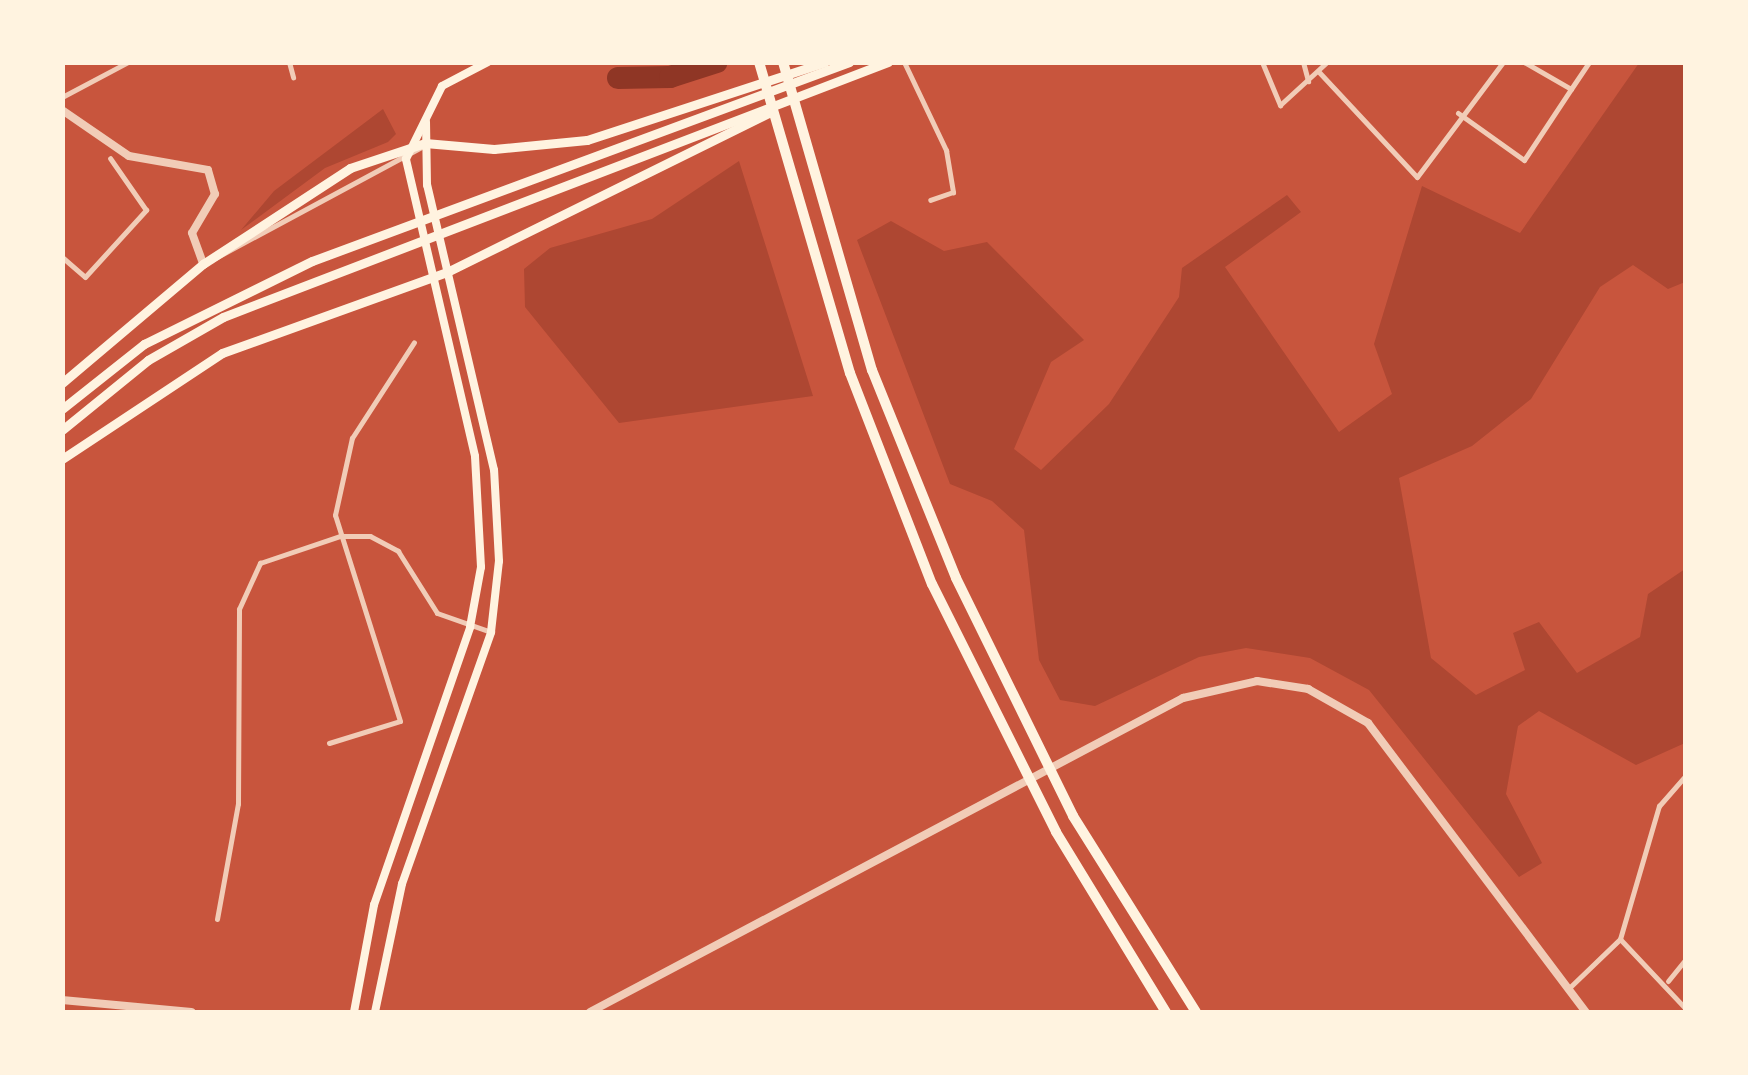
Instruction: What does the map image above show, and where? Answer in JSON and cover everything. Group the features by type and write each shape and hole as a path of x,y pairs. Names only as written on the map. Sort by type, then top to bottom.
{"highway":[{"path":"758,62 776,136 850,374 939,599 1056,832 1166,1012"},
{"path":"783,62 798,125 872,370 985,644 1118,895 1196,1012"},
{"path":"62,382 202,264 319,186 408,147 425,143 494,149 587,140 825,62"},
{"path":"62,409 217,303 396,230 848,62"},
{"path":"62,430 148,360 224,316 459,221 888,62"},
{"path":"62,458 222,354 446,272 786,102"}],"main road":[{"path":"354,1012 383,873 470,627 481,567 479,486 406,160 408,147 426,122 442,86 477,64 488,62"},
{"path":"374,1012 402,884 490,632 498,496 446,272 425,143 426,122"}],"street":[{"path":"62,97 128,62"},
{"path":"290,62 293,76"},
{"path":"904,62 946,150 953,192 930,200"},
{"path":"1262,62 1274,104 1308,81 1326,62"},
{"path":"1303,62 1308,81"},
{"path":"1318,71 1417,177 1458,113 1504,62"},
{"path":"1524,62 1570,89"},
{"path":"1458,113 1524,160 1590,62"},
{"path":"62,110 129,156 208,170 215,194 192,233 202,264 223,260 356,175 406,160 425,143"},
{"path":"62,257 85,278 146,210 110,158"},
{"path":"329,743 400,722 335,515 352,438 414,342"},
{"path":"217,919 238,804 239,609 260,564 340,536 384,541 437,614 490,632"},
{"path":"590,1012 1072,756 1230,683 1281,683 1329,698 1386,741 1586,1012"},
{"path":"1568,988 1620,940 1659,806 1686,775"},
{"path":"1620,940 1668,982 1686,1009"},
{"path":"1668,982 1686,959"},
{"path":"62,1000 191,1012"}],"shaded area":[{"path":"1639,63 1685,63 1685,282 1668,289 1633,265 1600,287 1531,399 1472,446 1399,478 1431,658 1476,695 1525,670 1513,633 1539,622 1577,673 1640,637 1648,594 1685,569 1685,743 1636,765 1539,711 1518,726 1506,794 1542,863 1519,877 1369,690 1310,658 1246,648 1199,657 1095,706 1060,700 1039,660 1024,530 992,501 950,484 857,240 891,221 944,251 987,242 1084,340 1051,362 1014,449 1041,470 1109,404 1179,297 1182,268 1287,195 1301,212 1225,267 1339,432 1392,394 1374,344 1422,186 1520,233"},
{"path":"383,109 396,134 388,142 325,168 241,230 274,191"},
{"path":"739,161 813,396 619,423 525,307 524,269 550,248 652,219"}],"waterway":[{"path":"618,78 670,77 717,62"}]}
